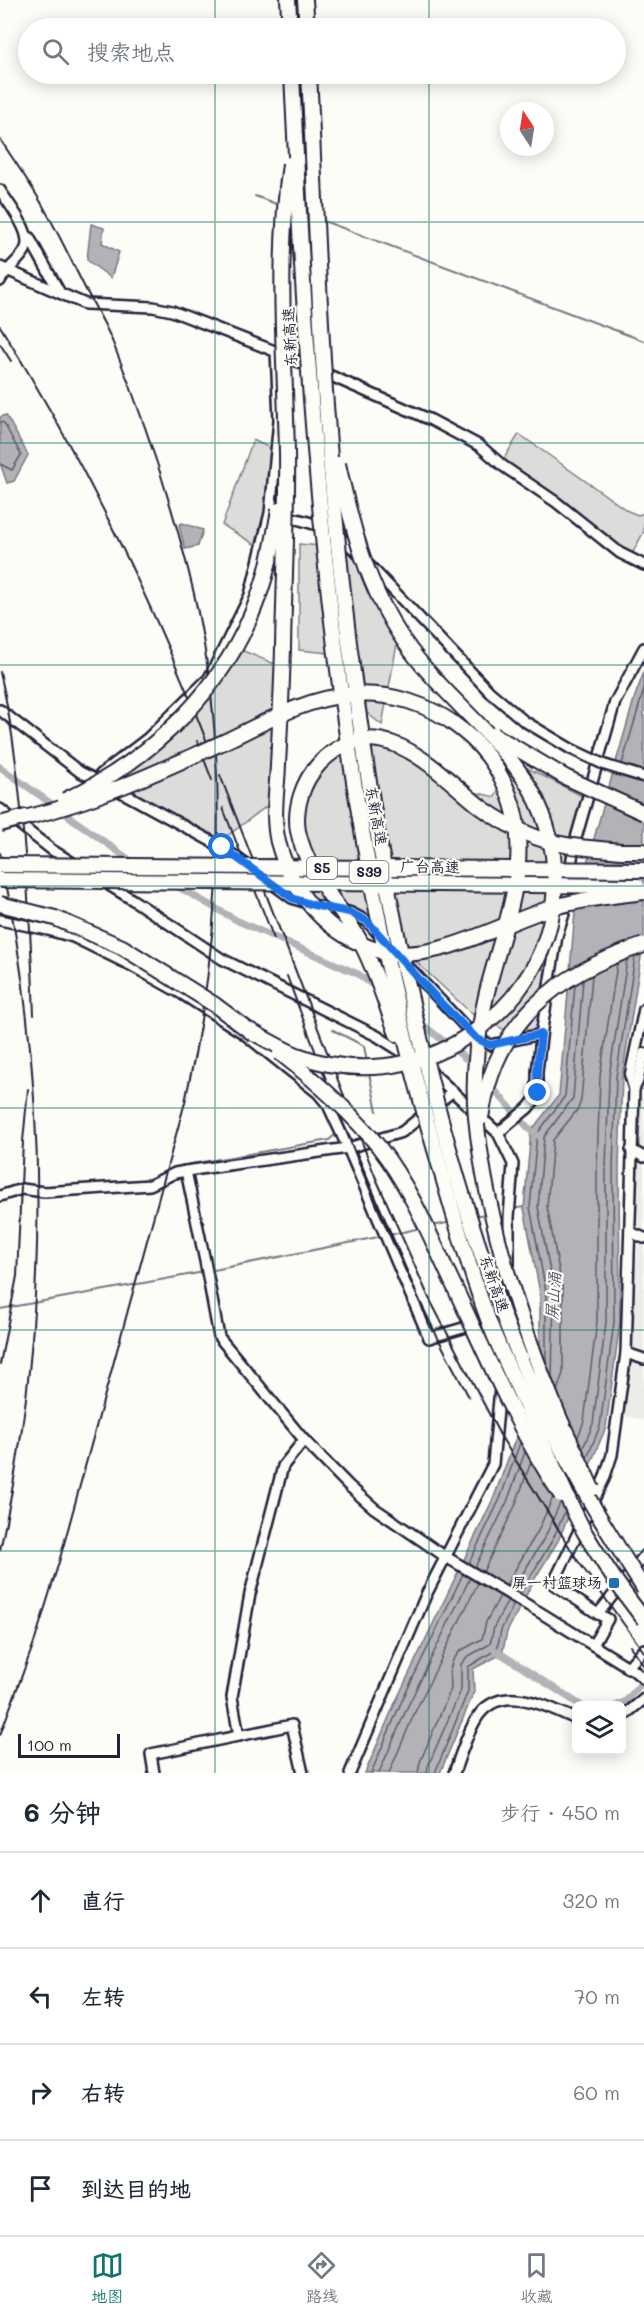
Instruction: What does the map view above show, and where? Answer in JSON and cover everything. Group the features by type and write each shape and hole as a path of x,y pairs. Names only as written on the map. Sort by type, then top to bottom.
{"highway":[{"path":"288,0 289,18"},
{"path":"305,0 306,18"},
{"name":"东新高速","path":"292,84 315,467 337,673 359,818 375,904 418,1089 465,1251 491,1327 583,1529 644,1620"},
{"name":"东新高速","path":"310,84 326,403 340,566 355,692 383,866 421,1041 444,1132 499,1305 553,1431 576,1477 644,1589"},
{"path":"295,135 284,225 283,299 287,467 282,703 275,822 282,855 298,891 309,906 342,933 380,950 405,953 451,944 552,907 644,892"},
{"path":"249,1030 296,1054 325,1063 357,1068 386,1067 434,1055 482,1027 522,985 544,945 551,923 555,889 552,847 542,811 522,775 473,719 437,683 404,641 372,584 349,514 326,403"},
{"path":"19,819 72,796 117,771 189,711 218,677 260,595 287,467"},
{"path":"1,815 19,819 85,801 196,755 296,708 327,698 361,694 395,698 428,709 458,726 478,744 500,773 512,802 520,842 515,891 486,995 478,1042 474,1090 479,1141 495,1224 525,1326 560,1419 612,1538"},
{"path":"473,719 514,748 565,777 644,813"},
{"path":"418,1089 367,956 359,939 320,883 298,831 299,800 307,780 325,758 352,742 377,740 394,744 426,760 479,806 528,834 563,845 644,851"},
{"name":"广台高速","path":"0,866 644,870"},
{"name":"广台高速","path":"0,880 644,886"},
{"path":"0,904 55,918 122,947 215,1005 294,1064 339,1103 379,1148 419,1211 539,1463 583,1529"},
{"path":"479,1141 486,1089 498,1059 519,1022 564,981 599,962 644,945"}],"street":[{"path":"0,190 60,293"},
{"path":"0,281 3,269 23,254 28,246 29,237"},
{"path":"3,269 85,304 172,310 276,351 458,433 480,446 503,466 556,502 620,553 644,565"},
{"path":"94,779 148,738 209,678 250,596 270,513 279,420 276,351"},
{"path":"270,513 309,521 346,540 489,692 524,721 571,749 605,765 644,777"},
{"path":"498,1133 535,1101 538,1093 537,1072 541,1034 557,936 564,914 574,845 615,702 644,648"},
{"path":"0,710 80,772 137,799 222,847 292,898 349,912 367,921 438,1000 476,1038 490,1045 541,1034"},
{"path":"1,815 222,959 378,1036 433,1072 498,1133 514,1170 509,1217 508,1315 493,1464 426,1595 350,1773"},
{"path":"0,920 64,935 114,956 182,993 243,1033 318,1093 328,1105 348,1148 429,1338 508,1315"},
{"path":"593,1644 608,1619 553,1584 604,1479 612,1455 626,1353 634,1089 630,1076 644,1010"},
{"path":"634,1089 644,1053"},
{"path":"634,1089 644,1091"},
{"path":"0,1196 22,1189 44,1192 150,1185 175,1173 348,1148 402,1132 453,1091"},
{"path":"631,1150 644,1157"},
{"path":"186,1171 219,1337 303,1440 348,1486 374,1508 455,1563 593,1644 644,1679"},
{"path":"630,1232 644,1238"},
{"path":"626,1353 644,1359"},
{"path":"239,1736 232,1697 250,1594 283,1466 303,1440"},
{"path":"598,1614 644,1556"},
{"path":"630,1669 644,1649"},
{"path":"453,1773 475,1720 487,1708 499,1701 526,1699 572,1717"},
{"path":"626,1713 644,1699"},
{"path":"154,1773 151,1754 292,1725 303,1773"}],"shaded area":[{"path":"519,434 628,511 638,515 644,513 644,531 631,556 503,460"},
{"path":"253,440 272,449 266,513 256,545 222,525"},
{"path":"299,544 351,549 397,644 382,725 367,713 359,656 299,650"},
{"path":"241,650 287,669 272,802 222,840 110,783 175,733 225,675"},
{"path":"380,745 416,758 449,786 495,797 514,761 584,797 571,837 537,1031 517,1036 472,1014 368,917 349,908 311,899 248,859 301,858 304,800 321,767 340,753"},
{"path":"639,1096 644,1097 644,1420 625,1416 638,1243 636,1159"}],"water":[{"path":"91,224 104,228 102,243 119,252 111,278 87,260"},
{"path":"6,415 28,455 14,481 7,483 0,463 0,417"},
{"path":"182,523 203,530 198,546 185,549 179,525"},
{"name":"屏山涌","path":"644,672 644,938 622,1077 619,1167 620,1322 606,1427 558,1541 534,1580 507,1632 502,1654 473,1669 474,1692 440,1773 365,1773 395,1703 494,1497 540,1372 540,1293 524,1208 531,1131 559,1095 576,901"}],"waterway":[{"path":"255,196 279,205"},
{"path":"321,220 644,341"},
{"path":"0,767 134,863"},
{"path":"173,884 238,921 358,974 379,990"},
{"path":"399,1006 469,1061 537,1135"},
{"path":"333,1030 364,1046 367,1062"},
{"path":"369,1073 377,1111"},
{"path":"179,1166 329,1140 336,1134"},
{"path":"512,1209 524,1207"},
{"path":"474,1216 486,1214"},
{"path":"433,1226 451,1222"},
{"path":"389,1235 421,1228"},
{"path":"209,1271 383,1236"},
{"path":"0,1309 204,1272"},
{"path":"495,1650 574,1701"},
{"path":"626,1701 644,1680"}],"railway":[{"path":"0,139 45,209 113,343 145,426 172,511 188,569 202,634 212,700 217,768 218,836 215,903 208,971 185,1102 59,1562 35,1640 0,1735"},
{"path":"0,326 60,428 115,533 165,640 210,750"},
{"path":"0,344 11,361"},
{"path":"0,672 13,740 21,808 34,1015"},
{"path":"197,741 212,780"},
{"path":"220,775 375,1176 429,1298 500,1435 578,1561 644,1652"},
{"path":"223,808 274,939"},
{"path":"0,853 16,939 28,1026 35,1114 38,1201 35,1289 28,1377 17,1464 0,1550"},
{"path":"287,976 370,1190 417,1295 469,1397"},
{"path":"0,1364 17,1276 23,1141 28,1089"},
{"path":"630,1646 644,1666"}],"place":[{"name":"屏一村篮球场","path":"614,1583"}],"route":[{"path":"222,847 292,898 349,912 367,921 438,1000 476,1038 490,1045 541,1034 537,1072 538,1093"}]}
